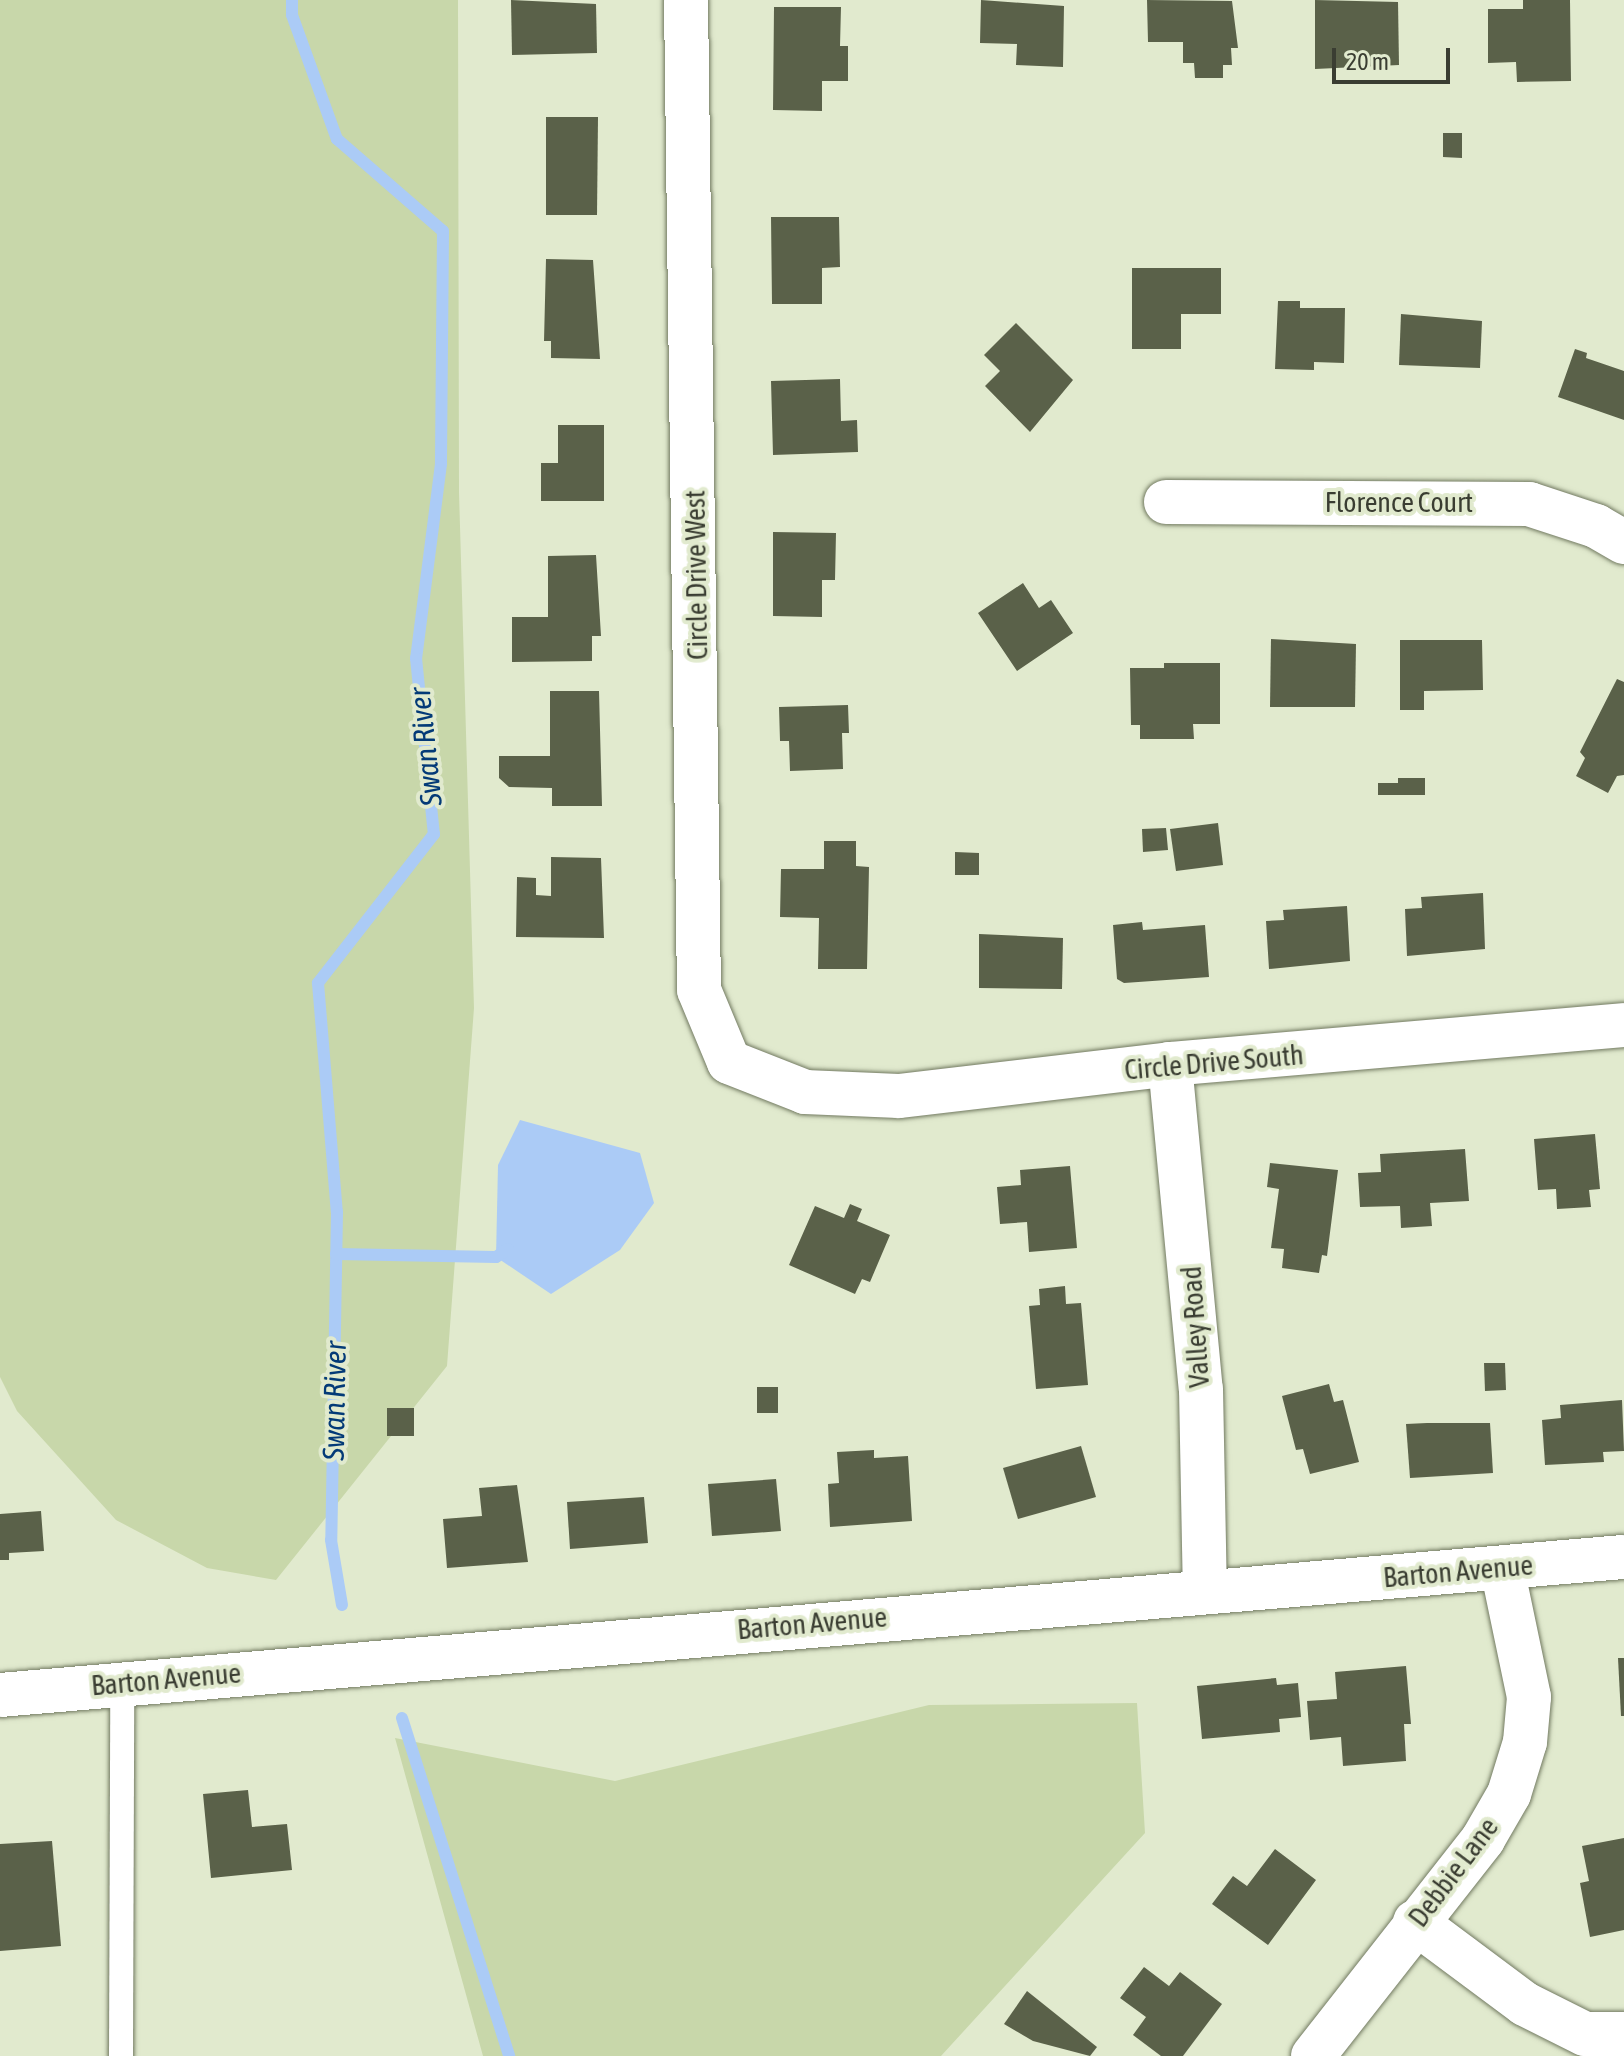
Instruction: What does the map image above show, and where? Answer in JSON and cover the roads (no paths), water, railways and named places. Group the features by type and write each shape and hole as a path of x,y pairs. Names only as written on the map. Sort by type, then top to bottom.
{"street":[{"name":"Circle Drive West","path":"686,0 699,990 729,1062 805,1092"},
{"name":"Florence Court","path":"1166,502 1529,504 1596,526 1624,542"},
{"name":"Circle Drive South","path":"805,1092 899,1096 1170,1064 1624,1025"},
{"name":"Valley Road","path":"1170,1064 1201,1389 1205,1590"},
{"name":"Barton Avenue","path":"0,1695 1205,1590 1624,1557"},
{"name":"Debbie Lane","path":"1313,2056 1483,1839 1509,1794 1525,1742 1529,1697 1502,1568"},
{"path":"1415,1922 1525,2004 1585,2034 1624,2034"}],"lane":[{"path":"121,2056 122,1683"}],"water":[{"path":"520,1120 640,1153 654,1203 620,1250 551,1294 496,1257 498,1165"}],"waterway":[{"name":"Swan River","path":"292,0 292,15 337,139 443,231 441,464 416,658 434,834 318,983 337,1212 331,1540 342,1605"},
{"path":"336,1254 496,1257 508,1249"},
{"name":"Swan River","path":"402,1718 509,2056"}]}
